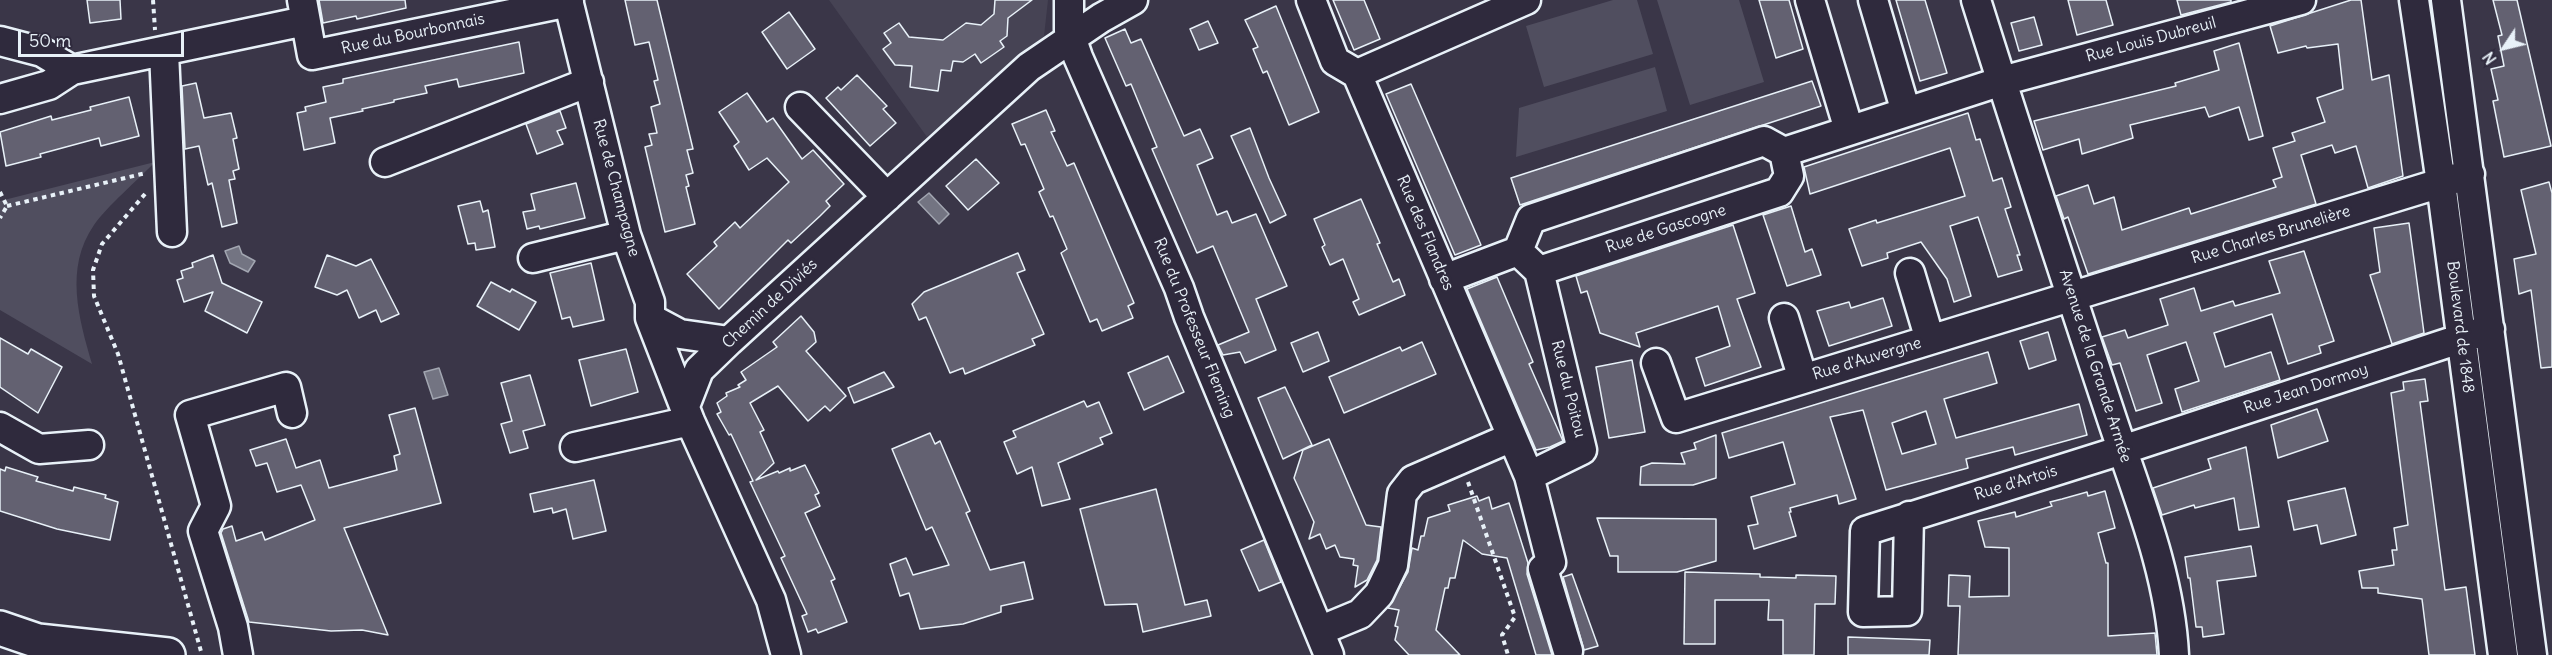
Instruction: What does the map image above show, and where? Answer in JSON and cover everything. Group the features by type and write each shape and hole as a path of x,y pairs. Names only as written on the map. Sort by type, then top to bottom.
{"main road":[{"path":"0,628 38,640 168,655"}],"street":[{"name":"Rue du Professeur Fleming","path":"1069,0 1069,31 1078,57 1179,288 1324,643"},
{"path":"1073,38 1101,18 1133,0"},
{"path":"1311,0 1335,61 1357,74 1526,0"},
{"path":"1810,0 1850,130"},
{"path":"1873,0 1906,112"},
{"name":"Avenue de la Grande Armée","path":"1976,0 2149,528 2173,628 2174,655"},
{"name":"Rue Louis Dubreuil","path":"2002,81 2301,0"},
{"name":"Boulevard de 1848","path":"2414,0 2441,183 2503,655"},
{"name":"Boulevard de 1848","path":"2446,0 2532,655"},
{"name":"Rue du Bourbonnais","path":"303,11 312,55 569,1"},
{"name":"Rue de Champagne","path":"569,1 626,235 650,302 650,318 687,413"},
{"path":"0,99 49,84 72,70 160,53 303,11"},
{"name":"Chemin de Diviés","path":"687,413 699,370 1029,67 1073,38"},
{"path":"0,41 42,52 72,70"},
{"path":"160,53 172,232"},
{"name":"Rue des Flandres","path":"1357,74 1529,476 1551,562 1543,569 1568,651"},
{"path":"1444,279 1518,251 1531,219 1764,141 1784,152 2002,81"},
{"path":"385,162 589,82"},
{"path":"800,107 887,197"},
{"name":"Rue de Gascogne","path":"1539,271 1779,192 1789,176 1784,152"},
{"name":"Rue Charles Brunelière","path":"2072,296 2470,174"},
{"path":"533,258 626,235"},
{"path":"1518,251 1539,271"},
{"name":"Rue du Poitou","path":"1529,476 1582,450 1539,271"},
{"name":"Rue d'Auvergne","path":"1910,273 1930,339"},
{"name":"Rue d'Auvergne","path":"1656,363 1676,418 2072,296"},
{"path":"650,318 680,334 729,341"},
{"name":"Rue d'Auvergne","path":"1784,318 1803,379"},
{"name":"Rue Jean Dormoy","path":"2122,450 2490,329"},
{"path":"238,655 233,627 203,531 216,506 190,415 286,387 292,413"},
{"path":"575,447 687,413 771,600 786,655"},
{"path":"0,427 39,450 89,445"},
{"path":"1324,643 1360,614 1380,594 1393,565 1402,494 1413,480 1512,437"},
{"name":"Rue d'Artois","path":"1909,516 2122,450"}],"path":[{"path":"153,0 160,53"},
{"path":"0,218 7,206 145,172 151,177"},
{"path":"148,190 102,244 93,270 94,296 118,354 202,655"},
{"path":"0,192 7,206"},
{"path":"1461,459 1515,617 1502,635 1508,655"}],"shaded area":[{"path":"829,0 1048,0 1044,36 927,137"},
{"path":"1613,0 1637,0 1653,54 1544,87 1526,26"},
{"path":"1657,0 1739,0 1764,82 1690,105"},
{"path":"1655,67 1667,111 1516,157 1519,108"},
{"path":"155,162 94,225 79,259 77,294 79,312 92,364 0,310 0,201"}],"water":[{"path":"929,193 949,214 939,224 918,202"},
{"path":"239,246 242,254 255,261 248,272 230,263 225,251"},
{"path":"439,368 448,395 433,399 424,372"}],"building":[{"path":"87,0 120,0 121,19 90,23"},
{"path":"319,0 405,0 406,8 357,19 356,16 323,23"},
{"path":"625,0 657,0 693,149 687,150 693,173 686,175 689,186 686,187 695,224 665,232 645,147 652,145 649,134 657,133 651,107 660,104 654,81 658,80 649,42 635,45"},
{"path":"995,0 1032,0 1008,18 1007,36 1000,41 1004,47 981,63 975,54 963,62 953,61 951,71 941,70 938,91 910,87 912,66 895,65 883,49 891,43 884,33 899,23 909,37 943,40 966,23 981,25 994,14"},
{"path":"1333,0 1364,0 1380,39 1354,50"},
{"path":"1759,0 1789,0 1803,49 1776,58"},
{"path":"1896,0 1925,0 1947,73 1920,81"},
{"path":"2068,0 2106,0 2113,25 2077,35"},
{"path":"2177,0 2231,0 2231,2 2181,15"},
{"path":"2351,0 2361,0 2372,80 2389,75 2403,176 2368,188 2356,146 2335,153 2332,145 2301,155 2316,204 2088,274 2068,217 2064,219 2056,196 2088,185 2094,204 2114,197 2122,230 2189,208 2191,214 2276,187 2273,180 2282,177 2273,148 2295,141 2292,133 2325,122 2317,98 2343,89 2338,44 2307,48 2306,46 2278,53 2270,26"},
{"path":"2493,0 2517,0 2551,146 2504,157 2493,101 2498,100 2491,69 2504,66 2498,36 2502,35"},
{"path":"1276,6 1319,112 1289,125 1267,71 1263,73 1253,49 1258,47 1245,20"},
{"path":"789,12 815,49 787,69 762,32"},
{"path":"2034,17 2042,45 2019,51 2011,23"},
{"path":"1208,21 1218,43 1199,50 1190,29"},
{"path":"1125,29 1131,43 1141,39 1184,136 1200,129 1213,158 1197,165 1217,215 1227,211 1232,223 1256,214 1287,286 1256,299 1276,350 1245,363 1240,352 1223,355 1218,345 1249,332 1213,246 1197,253 1152,149 1157,147 1131,84 1126,86 1105,38"},
{"path":"519,42 524,73 459,87 457,79 425,86 427,93 330,118 335,143 304,150 297,113 306,111 305,107 326,102 323,87 343,83 343,79"},
{"path":"2239,43 2263,136 2249,140 2239,107 2209,117 2205,107 2130,125 2133,138 2082,154 2079,139 2043,150 2034,121 2176,86 2175,83 2219,70 2214,51"},
{"path":"857,75 887,106 883,109 896,123 870,146 826,98 838,87 841,90"},
{"path":"1812,81 1821,106 1520,205 1511,178"},
{"path":"196,83 204,118 231,113 237,138 233,139 239,169 233,171 235,179 229,180 237,223 222,227 212,183 208,185 199,146 185,149 182,86"},
{"path":"1411,84 1481,245 1455,255 1386,94"},
{"path":"747,93 767,122 773,118 802,159 813,150 844,184 826,201 830,206 791,243 788,240 719,309 687,274 717,246 714,242 735,222 740,228 789,182 767,158 749,170 734,146 739,142 719,112"},
{"path":"129,97 139,136 101,146 99,138 6,166 0,132 51,116 52,120 91,110 90,107"},
{"path":"1046,110 1055,131 1051,132 1067,166 1074,163 1134,303 1128,306 1133,318 1102,331 1097,319 1090,322 1061,253 1067,249 1053,216 1050,217 1039,192 1044,189 1025,144 1021,145 1012,124"},
{"path":"560,111 566,128 557,131 563,144 537,154 526,124"},
{"path":"1968,113 1976,140 1980,139 1993,181 2002,178 2011,207 2005,209 2020,255 2017,255 2022,270 1998,277 1978,217 1950,226 1971,296 1954,302 1947,279 1921,242 1887,253 1888,258 1862,266 1849,229 1876,220 1877,223 1965,196 1950,148 1810,194 1804,167"},
{"path":"1250,128 1286,215 1270,223 1231,136"},
{"path":"976,159 999,183 968,210 946,186"},
{"path":"2549,182 2552,193 2552,367 2541,368 2531,290 2519,294 2514,259 2536,254 2521,190"},
{"path":"576,183 585,218 540,229 539,226 527,229 523,212 535,210 531,194"},
{"path":"1361,199 1380,243 1377,244 1393,282 1399,279 1405,295 1359,315 1353,302 1359,299 1343,259 1330,265 1322,247 1325,245 1314,219"},
{"path":"480,201 483,212 488,210 495,247 476,250 475,243 468,244 458,206"},
{"path":"1791,206 1805,252 1812,249 1821,275 1787,286 1763,215"},
{"path":"2409,223 2424,333 2392,344 2370,275 2380,272 2374,228"},
{"path":"1733,225 1755,293 1737,299 1761,367 1705,386 1696,358 1730,346 1718,306 1636,333 1640,347 1600,333 1587,291 1581,293 1576,276"},
{"path":"2304,251 2334,341 2319,346 2321,353 2288,364 2272,314 2214,333 2225,367 2271,352 2280,380 2182,412 2175,389 2199,381 2186,342 2147,355 2162,403 2136,411 2120,363 2112,365 2102,337 2125,330 2128,338 2168,325 2160,299 2194,288 2201,311 2233,301 2235,306 2280,293 2269,261"},
{"path":"1018,253 1025,270 1017,273 1044,334 1032,339 1035,345 965,374 963,368 950,373 926,317 919,320 912,304 924,292"},
{"path":"213,255 222,283 262,302 247,333 205,311 213,292 184,302 177,280 183,278 181,271 193,267 192,263"},
{"path":"327,255 356,266 371,259 399,314 381,322 376,310 359,318 347,290 337,295 315,287"},
{"path":"591,263 604,320 573,327 570,317 562,319 550,273"},
{"path":"1497,277 1533,362 1529,364 1563,441 1550,447 1536,450 1467,289"},
{"path":"491,282 510,292 512,289 536,302 519,330 477,306"},
{"path":"1883,298 1892,326 1829,346 1817,311 1849,302 1851,308"},
{"path":"801,316 814,332 816,342 806,351 846,396 830,411 825,406 808,421 778,386 750,403 764,430 760,432 774,463 756,480 778,471 779,473 790,468 790,471 805,465 819,493 815,495 820,506 805,513 835,579 831,581 847,622 818,633 816,629 808,632 802,616 807,614 781,558 785,556 750,482 753,481 731,434 729,435 717,414 721,412 717,403 727,396 726,393 740,387 738,385 746,380 741,372 777,347 773,342"},
{"path":"1318,332 1329,361 1303,372 1291,343"},
{"path":"2048,332 2056,360 2029,369 2020,341"},
{"path":"0,338 28,354 31,349 62,367 38,413 0,387"},
{"path":"1422,342 1436,374 1344,413 1329,377 1400,347 1402,351"},
{"path":"626,349 638,392 591,406 579,360"},
{"path":"1988,352 1997,383 1944,399 1956,438 2079,404 2087,435 2015,455 2013,447 1966,459 1968,468 1886,490 1863,410 1830,417 1856,499 1839,504 1837,495 1790,508 1791,512 1789,512 1796,536 1754,549 1748,526 1758,524 1751,497 1795,484 1783,442 1729,458 1722,433","holes":["1926,411 1936,444 1902,454 1892,423"]},
{"path":"1168,356 1184,392 1144,410 1128,373"},
{"path":"1632,360 1645,432 1609,438 1596,367"},
{"path":"884,372 894,387 854,403 848,388"},
{"path":"530,375 545,425 523,431 528,448 510,453 501,424 512,421 501,383"},
{"path":"2425,379 2428,401 2420,402 2445,590 2466,587 2475,655 2429,655 2422,599 2378,593 2378,588 2362,588 2359,571 2394,565 2392,550 2397,550 2394,528 2408,525 2391,393 2404,390 2403,382"},
{"path":"1285,387 1312,445 1283,459 1258,398"},
{"path":"1084,401 1087,407 1099,402 1112,433 1100,438 1103,444 1058,463 1070,499 1042,506 1032,467 1017,474 1004,442 1016,437 1013,431"},
{"path":"415,408 441,503 344,528 388,635 362,630 331,631 249,622 221,533 223,529 232,526 236,541 262,532 265,540 315,520 301,485 277,492 267,463 256,466 250,450 286,439 296,468 320,460 329,488 397,470 394,456 400,454 389,415"},
{"path":"2317,409 2328,441 2278,458 2271,425"},
{"path":"930,433 935,444 940,441 970,511 966,513 990,570 1024,562 1033,599 1001,606 1001,612 963,624 920,629 909,593 900,596 890,564 906,558 913,575 949,565 932,527 926,530 892,449"},
{"path":"1716,435 1716,478 1693,485 1640,485 1641,467 1652,463 1685,464 1681,453 1696,449 1694,443"},
{"path":"1329,439 1366,525 1381,527 1377,560 1367,580 1355,587 1358,566 1353,565 1354,559 1340,557 1335,545 1326,549 1320,534 1309,539 1314,522 1294,478 1303,450"},
{"path":"2246,447 2259,527 2239,530 2234,498 2195,508 2194,505 2162,515 2153,488 2211,469 2208,459"},
{"path":"6,467 38,477 36,481 73,491 74,487 106,495 105,498 118,502 110,540 57,529 0,511 0,469 5,471"},
{"path":"594,480 606,531 573,539 566,509 553,513 552,508 534,512 530,494"},
{"path":"2345,488 2356,535 2321,544 2317,525 2294,530 2288,501"},
{"path":"1156,489 1185,605 1207,600 1211,616 1143,632 1137,604 1105,605 1080,509"},
{"path":"2105,491 2115,528 2098,533 2106,563 2108,563 2108,636 2155,633 2157,655 1958,655 1960,606 1948,606 1949,575 1970,576 1969,597 2009,596 2009,548 1985,547 1978,521 2015,512 2016,517 2052,506 2050,502 2087,492 2088,496"},
{"path":"1477,496 1479,501 1489,497 1492,509 1509,503 1528,563 1527,574 1552,655 1536,655 1507,558 1482,554 1463,540 1455,578 1450,578 1448,588 1445,588 1436,630 1460,655 1409,655 1395,640 1398,627 1395,626 1399,610 1388,608 1408,572 1412,548 1418,550 1428,518 1450,511 1448,505"},
{"path":"1597,518 1716,519 1716,561 1677,572 1618,572 1618,556 1610,556"},
{"path":"1264,540 1281,582 1259,591 1241,550"},
{"path":"2251,546 2256,576 2217,581 2224,634 2203,637 2202,627 2196,627 2185,557"},
{"path":"1685,572 1760,574 1760,577 1796,578 1796,575 1836,576 1835,604 1815,604 1814,655 1783,655 1783,620 1768,620 1769,600 1715,600 1715,644 1684,644"},
{"path":"1572,574 1598,646 1584,650 1563,577"},
{"path":"1848,637 1930,640 1929,655 1848,655"}]}
